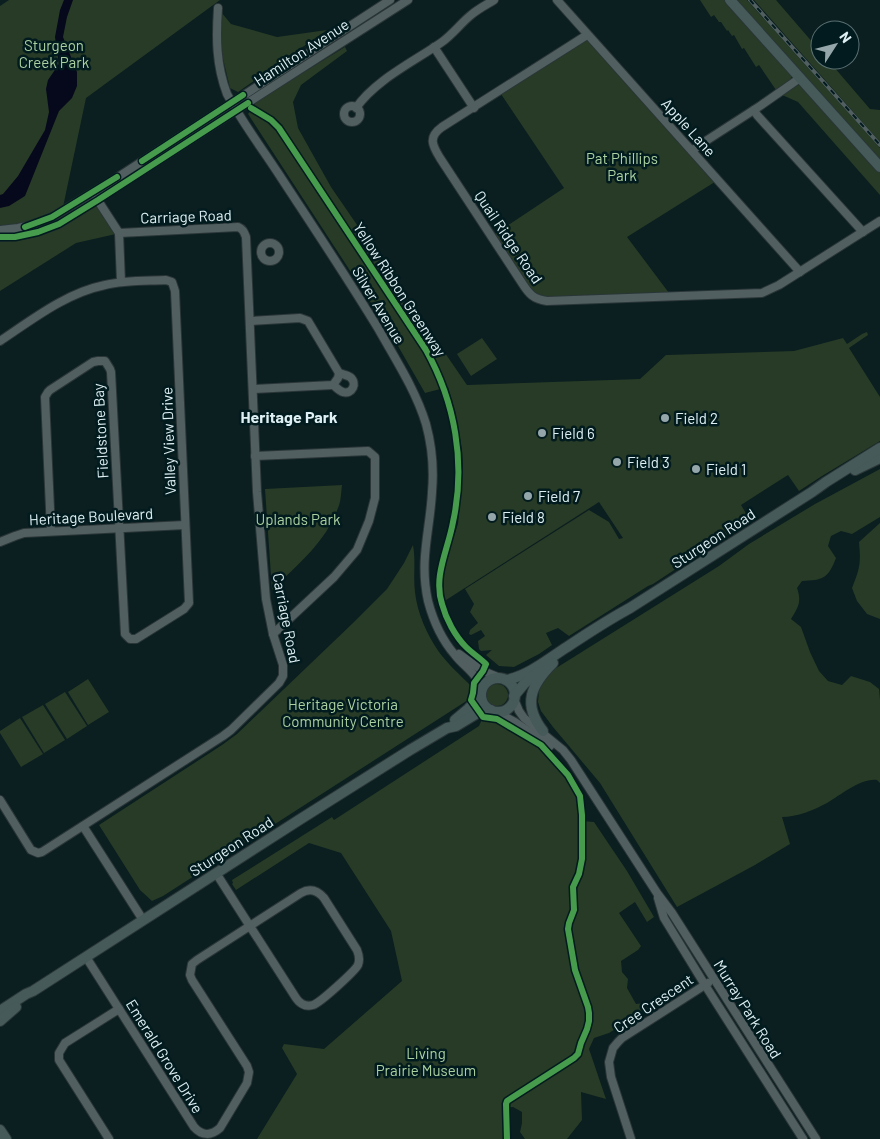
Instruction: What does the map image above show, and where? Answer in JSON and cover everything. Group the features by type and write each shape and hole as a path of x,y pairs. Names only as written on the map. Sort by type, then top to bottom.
{"main road":[{"path":"730,0 880,167"},
{"name":"Sturgeon Road","path":"503,679 517,678 526,673 880,448"},
{"name":"Sturgeon Road","path":"812,492 880,458"},
{"name":"Sturgeon Road","path":"514,698 529,679 604,629 630,608"},
{"path":"543,731 535,717 531,698 535,685 542,674 553,663"},
{"path":"494,678 503,679 512,687 514,698 507,709 493,711 484,705 481,694 484,685 488,681 494,678"},
{"name":"Sturgeon Road","path":"0,1012 356,784 447,728 481,694"},
{"name":"Sturgeon Road","path":"447,728 456,726 479,712 493,711"},
{"name":"Sturgeon Road","path":"0,1021 28,998 33,991"},
{"path":"0,1130 6,1139"}],"street":[{"name":"Hamilton Avenue","path":"0,230 32,225 52,217 93,193 390,0"},
{"path":"356,108 366,95 385,80 453,34 470,16 494,0"},
{"name":"Apple Lane","path":"557,0 800,272"},
{"name":"Hamilton Avenue","path":"0,237 15,237 48,229 59,224 403,1"},
{"name":"Silver Avenue","path":"218,8 217,51 225,88 232,102 361,301 408,381 421,409 433,467 432,494 425,549 425,578 431,611 437,627 454,654 477,678 481,694"},
{"name":"Quail Ridge Road","path":"587,34 437,131 433,139 433,147 522,283 529,293 537,299 547,301 755,295 770,291 880,221"},
{"path":"434,47 474,108"},
{"path":"692,151 800,78"},
{"path":"754,110 863,232"},
{"path":"93,193 120,233 122,282"},
{"name":"Carriage Road","path":"0,800 31,850 38,854 224,736 279,683 283,676 283,665 272,634 265,592 255,456 246,237 243,230 238,227 120,233"},
{"path":"247,253 262,253"},
{"name":"Valley View Drive","path":"0,341 74,295 89,289 122,282 166,280 172,282 176,291 189,603 184,609 136,639 130,639 125,634 119,528"},
{"path":"250,321 305,319 315,331 339,373 351,378 354,385 352,390 348,392 343,392 332,385 253,389"},
{"name":"Fieldstone Bay","path":"51,531 45,397 56,386 94,362 101,360 108,364 111,372 119,528"},
{"path":"332,385 338,378 339,373"},
{"path":"255,456 368,450 375,457 375,498 369,521 357,550 334,577 272,634"},
{"name":"Heritage Boulevard","path":"0,542 24,533 186,525"},
{"name":"Silver Avenue","path":"445,640 468,662 483,671 503,679"},
{"name":"Murray Park Road","path":"514,698 524,718 567,755 581,775 657,893 672,913 816,1139"},
{"name":"Murray Park Road","path":"493,711 521,725 550,746 581,775"},
{"path":"543,731 551,740"},
{"path":"83,826 144,920"},
{"path":"216,873 296,998 302,1004 307,1006 318,1003 356,968 360,959 357,950 324,898 318,892 305,891 250,925"},
{"name":"Murray Park Road","path":"657,893 664,918 803,1139"},
{"name":"Emerald Grove Drive","path":"86,957 194,1127 197,1131 208,1135 220,1128 247,1083 249,1072 192,980 190,970 192,964 197,960 250,925"},
{"name":"Cree Crescent","path":"631,1139 609,1062 613,1048 622,1038 713,980"},
{"path":"109,1139 59,1060 58,1053 65,1043 119,1009"}],"green space":[{"name":"Sturgeon Creek Park","path":"9,0 220,0 86,98 63,207 33,221 8,226 0,225 0,6"},
{"path":"700,0 727,0 792,76 789,82 776,90 759,65 756,67 744,48 742,49 734,35 732,36 727,31 714,15 711,17"},
{"path":"736,0 747,0 880,148 880,160"},
{"path":"754,0 776,0 810,39 810,63"},
{"path":"221,12 231,24 277,37 327,30 238,92 230,88 220,46"},
{"name":"Pat Phillips Park","path":"587,35 718,180 627,237 672,297 537,299 492,236 564,188 499,91"},
{"path":"345,47 347,51 301,85 293,102 298,128 331,187 467,385 640,379 666,355 794,351 843,338 847,344 867,332 868,335 849,348 880,397 880,441 799,491 788,475 741,505 750,520 653,584 569,636 558,628 546,633 552,645 539,654 514,667 499,666 486,655 492,650 481,651 479,649 478,641 485,636 481,630 471,635 469,634 470,630 478,623 470,612 474,604 465,589 589,510 609,522 619,539 623,538 599,502 443,602 444,566 458,524 463,466 455,411 448,387 425,393 390,332 248,114 258,100"},
{"path":"816,70 837,70 870,109 880,110 880,142"},
{"path":"801,85 880,171 880,195 798,102 782,95"},
{"path":"92,206 98,207 116,234 76,243 0,291 0,240 18,239"},
{"path":"482,338 497,359 471,376 457,354"},
{"path":"880,469 880,517 852,534 841,531 831,536 828,546 836,558 833,565 824,577 802,581 797,588 799,604 791,619 801,627 819,671 828,681 842,685 851,676 870,682 879,689 880,783 877,780 864,782 817,808 782,817 790,844 677,907 600,783 541,711 538,702 539,691 544,679 553,670 719,566 749,544 815,504"},
{"name":"Uplands Park","path":"342,485 339,506 326,532 301,562 272,590 265,489"},
{"path":"880,523 880,619 867,614 857,601 852,588 859,566 859,542"},
{"name":"Heritage Victoria Community Centre","path":"413,545 415,592 420,615 430,638 439,652 471,686 468,700 163,896 152,901 140,890 99,825 237,734 387,589"},
{"path":"88,679 109,712 88,725 68,692"},
{"path":"497,684 505,687 508,695 505,703 497,706 489,703 486,695 489,687"},
{"path":"65,692 87,726 67,739 45,704"},
{"path":"43,705 65,740 44,753 22,717"},
{"name":"Living Prairie Museum","path":"483,717 497,719 541,745 563,769 576,788 581,803 582,821 594,822 627,871 654,917 647,922 635,902 619,913 641,946 621,961 622,972 628,979 627,988 636,1004 644,1003 648,1009 609,1033 594,1038 589,1049 606,1099 581,1092 582,1120 567,1139 525,1139 520,1132 522,1112 513,1107 503,1108 505,1139 257,1139 297,1074 282,1048 284,1044 324,1049 402,981 391,931 341,853 309,843 236,890 232,880 332,817 334,820 479,726"},
{"path":"20,718 43,754 21,767 0,733 0,731"}],"water":[{"path":"64,0 73,0 63,37 77,72 77,86 72,98 59,111 25,196 9,206 0,208 0,195 18,176 45,130 49,112 46,89 48,80 59,64 55,37 60,10"}],"railway":[{"path":"750,0 880,145"}],"cycle path":[{"path":"142,161 243,95"},
{"path":"0,237 15,237 38,232 59,224 248,103"},
{"name":"Yellow Ribbon Greenway","path":"251,108 271,120 279,128 426,350 444,391 455,433 458,455 458,478 457,500 439,583 442,604 455,633 462,643 486,664 474,683 471,700 483,717 497,719 541,745 568,775 580,796 582,859 579,874 573,887 574,910 568,929 575,970 588,1007 589,1021 578,1054 574,1058 507,1101 507,1139"},
{"path":"25,227 52,217 117,177"}],"place":[{"name":"Field 2","path":"665,418"},
{"name":"Field 6","path":"542,433"},
{"name":"Field 3","path":"617,462"},
{"name":"Field 1","path":"696,469"},
{"name":"Field 7","path":"528,496"},
{"name":"Field 8","path":"492,517"}],"district":[{"name":"Heritage Park","path":"289,416"}]}
